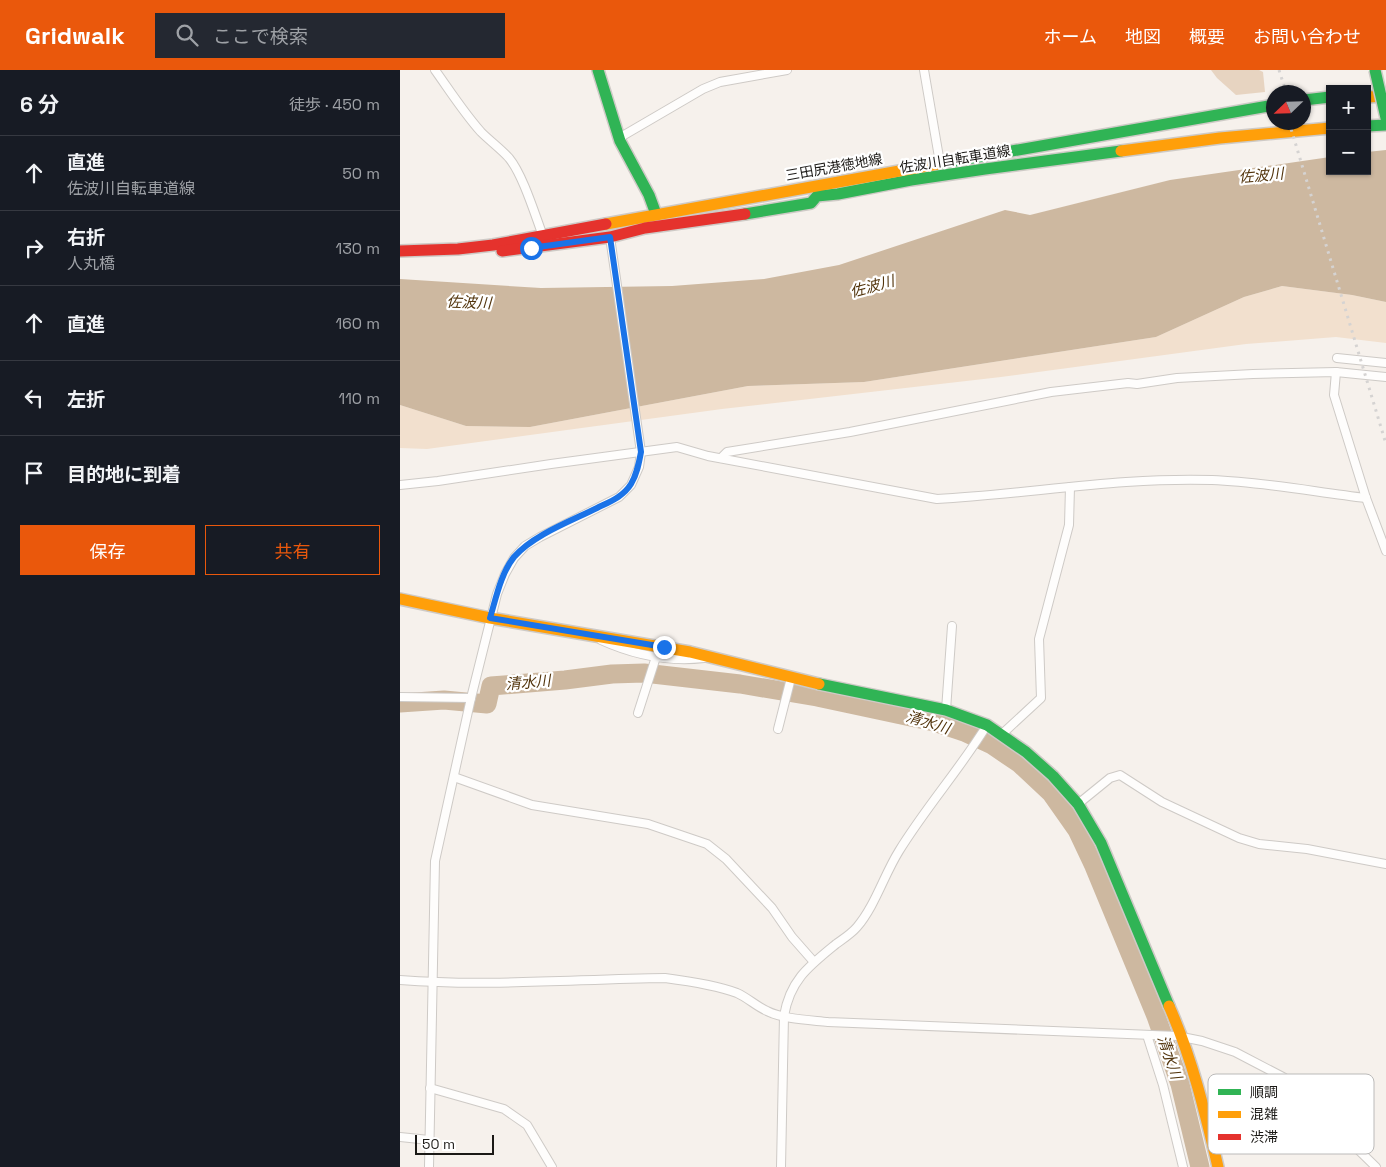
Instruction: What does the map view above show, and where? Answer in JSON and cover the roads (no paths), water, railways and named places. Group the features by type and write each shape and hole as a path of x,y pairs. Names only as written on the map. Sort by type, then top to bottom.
{"main road":[{"path":"598,70 619,138 630,162 654,203 656,214"},
{"path":"1375,70 1386,118"},
{"path":"1371,97 1386,96"},
{"path":"1311,99 1326,97"},
{"name":"三田尻港徳地線","path":"400,251 498,248 543,236 656,214 817,191 940,163 1266,106"},
{"path":"1371,126 1386,125"},
{"name":"佐波川自転車道線","path":"498,248 610,242 644,228 811,203 817,191 838,194 911,180 985,169 1220,138 1326,128"},
{"path":"400,599 490,618 625,640 712,657 791,678 946,710 1001,735 1026,752 1053,776 1078,804 1100,843 1180,1037 1201,1095 1208,1125"},
{"path":"1215,1154 1218,1167"}],"street":[{"path":"435,70 462,109 481,131 509,158 534,210 543,236"},
{"path":"619,138 702,89 748,73 787,70"},
{"path":"924,70 940,163"},
{"path":"428,1167 435,861 490,618 502,580 514,558 525,546 619,497 631,485 639,467 641,452 610,242"},
{"path":"1337,358 1386,363"},
{"path":"721,458 727,452 860,430 1051,392 1128,382 1144,384 1178,378 1336,372 1386,377"},
{"path":"1336,372 1334,395 1366,498 1386,552"},
{"path":"400,485 677,447 721,458 937,499 989,496 1138,481 1213,480 1366,498"},
{"path":"1001,735 1041,698 1042,691 1038,658 1039,640 1069,525 1070,487"},
{"path":"946,710 952,626"},
{"path":"593,636 624,650 656,657 672,659 712,657"},
{"path":"638,713 656,657"},
{"path":"778,729 791,678"},
{"path":"400,697 471,698"},
{"path":"781,1167 784,1016 786,1002 791,990 814,962 856,929 866,914 888,868 908,837 986,728"},
{"path":"1078,804 1110,778 1120,775 1162,802 1239,838 1259,844 1307,849 1386,864"},
{"path":"454,777 532,805 648,824 707,844 726,859 772,908 792,937 814,962"},
{"path":"400,980 432,983 522,983 665,978 686,980 736,993 754,1002 767,1012 828,1022 1180,1037 1235,1052 1277,1074"},
{"path":"1150,1035 1183,1167"},
{"path":"430,1088 504,1109 514,1115 527,1125 552,1167"},
{"path":"400,1137 429,1140"},
{"path":"1361,1154 1376,1167"}],"water":[{"name":"佐波川","path":"1386,150 1386,302 1352,295 1282,286 1244,297 1156,337 864,382 748,386 530,427 466,426 400,405 400,279 541,288 672,286 764,279 839,265 1005,210 1030,215 1170,180 1326,158 1326,175 1371,175 1371,152"}],"waterway":[{"name":"清水川","path":"400,703 444,700 487,704 491,686 612,674 644,673 740,684 817,697 934,722 964,732 992,745 1020,764 1051,793 1077,830 1094,866 1156,1016 1180,1084 1200,1167"}],"railway":[{"path":"1279,70 1284,85"},
{"path":"1291,130 1386,444"}]}
